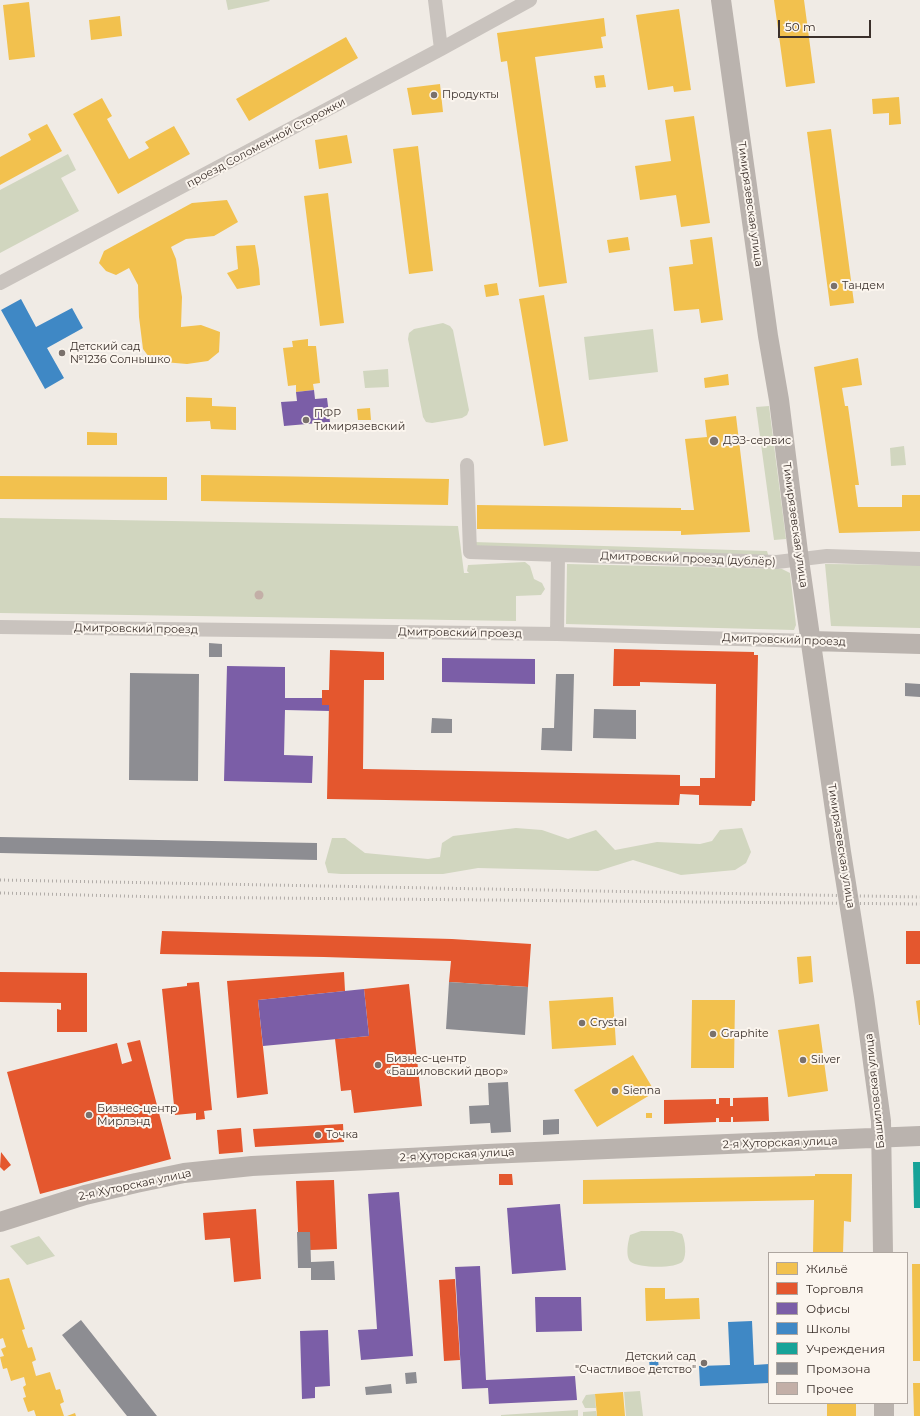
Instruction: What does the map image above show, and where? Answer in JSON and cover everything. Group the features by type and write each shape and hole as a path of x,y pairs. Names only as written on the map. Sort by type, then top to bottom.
{"main road":[{"name":"Тимирязевская улица","path":"721,0 768,336 780,408 799,560 841,852 854,930"},
{"name":"Дмитровский проезд","path":"811,641 920,644"},
{"name":"Башиловская улица","path":"854,930 866,1006 882,1138 883,1252"},
{"name":"2-я Хуторская улица","path":"0,1222 85,1195 136,1183 184,1173 252,1166 472,1154 920,1136"},
{"path":"884,1404 884,1416"}],"street":[{"path":"435,0 441,49"},
{"name":"проезд Соломенной Сторожки","path":"0,283 441,49 530,0"},
{"name":"Дмитровский проезд (дублёр)","path":"467,465 470,552 777,562 827,556 920,559"},
{"path":"556,634 558,555"},
{"name":"Дмитровский проезд","path":"0,627 556,634 811,641"}],"green space":[{"path":"226,0 269,0 270,1 228,10"},
{"path":"68,154 76,170 61,178 79,211 0,253 0,190"},
{"path":"443,323 450,326 453,330 469,410 467,415 462,418 432,423 426,422 423,417 408,339 409,333 414,329"},
{"path":"653,329 658,372 589,380 584,337"},
{"path":"388,369 389,387 365,388 363,371"},
{"path":"769,406 786,539 774,540 756,407"},
{"path":"904,446 906,465 891,466 890,448"},
{"path":"0,518 458,526 464,573 469,573 467,571 468,565 525,562 530,566 534,579 542,583 545,589 541,595 516,596 516,621 0,613"},
{"path":"473,542 767,551 769,558 473,548"},
{"path":"567,564 782,569 790,573 796,625 794,630 566,624"},
{"path":"825,564 920,565 920,628 831,626"},
{"path":"516,828 542,830 568,839 596,830 615,850 657,842 700,844 712,841 720,830 742,828 751,852 746,863 735,870 681,875 633,860 598,871 478,868 443,874 328,873 325,863 332,838 345,838 365,853 428,859 440,857 442,843 453,836"},
{"path":"641,1231 673,1231 682,1234 685,1248 683,1261 679,1264 657,1267 641,1266 631,1262 628,1257 630,1235"},
{"path":"39,1236 55,1256 27,1265 10,1246"},
{"path":"640,1391 643,1416 626,1416 624,1392"},
{"path":"595,1394 596,1408 585,1408 582,1402 586,1395"},
{"path":"578,1410 578,1416 501,1416 501,1415"},
{"path":"596,1411 597,1416 583,1416 583,1412"}],"building: Жильё":[{"path":"774,0 804,0 815,83 786,87"},
{"path":"29,2 35,57 9,60 3,5"},
{"path":"679,9 691,90 674,92 673,86 648,90 636,15"},
{"path":"120,16 122,36 91,40 89,20"},
{"path":"604,18 606,36 601,37 603,48 535,57 567,283 539,287 507,61 501,62 497,33"},
{"path":"346,37 358,58 249,121 236,99"},
{"path":"604,75 606,87 596,88 594,76"},
{"path":"440,84 443,112 412,115 407,88"},
{"path":"899,97 901,124 889,125 889,113 873,114 872,99"},
{"path":"102,98 112,116 107,119 129,159 149,148 145,142 174,126 190,154 118,194 73,114"},
{"path":"694,116 710,223 681,227 676,195 640,200 635,166 671,161 665,120"},
{"path":"47,124 62,151 0,185 0,157 31,140 28,134"},
{"path":"831,129 854,303 830,306 807,132"},
{"path":"347,135 352,163 319,169 315,140"},
{"path":"418,146 433,271 409,274 393,149"},
{"path":"328,193 344,323 320,326 304,196"},
{"path":"227,200 238,222 214,236 186,239 171,247 176,259 182,297 181,327 201,325 220,332 219,352 208,361 187,364 152,361 143,349 139,317 138,285 129,268 116,275 106,271 99,263 104,251 192,203"},
{"path":"628,237 630,250 609,253 607,240"},
{"path":"712,237 723,320 701,323 699,309 674,311 669,267 693,264 690,240"},
{"path":"255,245 260,285 237,289 227,273 238,269 236,246"},
{"path":"497,283 499,295 486,297 484,285"},
{"path":"544,295 568,441 544,446 519,299"},
{"path":"308,339 308,346 316,346 320,383 313,384 314,390 296,392 296,385 288,386 283,348 293,347 292,341"},
{"path":"858,358 862,385 842,388 845,406 848,406 859,485 855,485 858,507 902,507 902,495 920,495 920,531 839,533 814,367"},
{"path":"728,374 729,385 705,388 704,378"},
{"path":"186,397 212,398 212,406 236,407 236,430 211,429 210,421 186,422"},
{"path":"370,408 371,420 358,420 357,409"},
{"path":"736,416 750,532 681,535 681,531 477,529 477,505 681,508 681,510 694,510 685,439 707,437 705,420"},
{"path":"87,432 117,433 117,445 87,445"},
{"path":"201,475 449,479 448,505 201,501"},
{"path":"0,476 167,477 167,500 0,499"},
{"path":"811,956 813,982 799,984 797,957"},
{"name":"Crystal","path":"613,997 616,1045 552,1049 549,1001"},
{"name":"Graphite","path":"692,1000 735,1000 734,1068 691,1068"},
{"path":"920,1000 920,1025 919,1025 916,1001"},
{"name":"Silver","path":"819,1024 828,1091 788,1097 778,1030"},
{"name":"Sienna","path":"633,1055 655,1092 597,1127 574,1090"},
{"path":"646,1113 652,1113 652,1118 646,1118"},
{"path":"815,1174 852,1174 851,1222 844,1221 843,1252 813,1252 814,1200 583,1204 583,1180 815,1176"},
{"path":"912,1264 920,1264 920,1361 913,1361"},
{"path":"9,1278 25,1329 22,1330 28,1348 32,1347 36,1360 32,1362 36,1376 50,1372 56,1390 60,1389 64,1402 60,1404 64,1416 36,1416 34,1410 28,1412 23,1398 26,1397 23,1387 26,1385 24,1377 11,1381 7,1368 3,1369 0,1357 4,1356 1,1349 6,1347 3,1338 0,1339 0,1280"},
{"path":"645,1288 665,1288 665,1299 699,1298 700,1319 646,1321"},
{"path":"913,1383 920,1383 920,1416 914,1416"},
{"path":"623,1392 625,1416 597,1416 595,1394"},
{"path":"827,1404 856,1404 856,1416 827,1416"},
{"path":"75,1413 76,1416 67,1416"}],"building: Торговля":[{"path":"614,649 754,652 754,655 758,655 755,801 752,801 751,806 699,805 699,795 680,794 679,805 327,799 329,705 322,705 322,690 329,690 330,650 384,652 384,680 364,680 363,769 680,775 680,786 700,786 700,778 715,778 716,684 640,682 640,686 613,686"},
{"path":"162,931 452,939 531,944 528,987 449,982 451,961 160,954"},
{"path":"906,931 920,931 920,964 906,964"},
{"path":"0,972 87,973 87,1032 57,1032 57,1009 61,1010 61,1003 0,1002"},
{"path":"344,972 345,991 258,1000 268,1094 237,1098 227,981"},
{"path":"199,982 212,1110 204,1111 205,1119 196,1120 196,1113 175,1115 162,989 187,986 187,983"},
{"name":"Бизнес-центр «Башиловский двор»","path":"409,984 422,1106 354,1113 351,1090 341,1091 335,1039 369,1036 364,989"},
{"name":"Бизнес-центр Мирлэнд","path":"140,1040 171,1159 40,1194 7,1072 117,1043 122,1064 132,1061 127,1043"},
{"path":"768,1097 769,1121 733,1122 733,1117 731,1117 731,1122 719,1122 719,1118 716,1118 716,1122 664,1124 664,1100 716,1099 716,1104 719,1104 719,1098 730,1098 730,1106 733,1106 733,1098"},
{"path":"343,1124 344,1142 255,1147 253,1129"},
{"path":"241,1128 243,1152 219,1154 217,1130"},
{"path":"1,1152 11,1165 4,1171 0,1167"},
{"path":"499,1174 512,1174 513,1185 499,1185"},
{"path":"334,1180 337,1249 310,1250 310,1232 298,1232 296,1181"},
{"path":"256,1209 261,1279 234,1282 230,1238 205,1240 203,1213"},
{"path":"455,1279 460,1360 444,1361 439,1280"}],"building: Офисы":[{"path":"314,390 315,399 327,398 330,422 284,426 281,402 297,401 296,392"},
{"path":"442,658 535,659 535,684 442,682"},
{"path":"227,666 285,667 285,698 322,698 322,705 329,705 329,711 285,710 284,755 313,756 312,783 224,781"},
{"path":"364,989 369,1036 263,1046 258,1000"},
{"path":"399,1192 413,1356 361,1360 358,1330 377,1329 368,1194"},
{"path":"560,1204 566,1270 512,1274 507,1208"},
{"path":"480,1266 486,1380 575,1376 577,1400 489,1404 488,1388 462,1389 455,1267"},
{"path":"535,1297 581,1297 582,1331 536,1332"},
{"path":"328,1330 330,1386 315,1387 315,1398 302,1399 300,1331"}],"building: Школы":[{"path":"21,299 36,327 72,308 83,328 47,348 64,378 45,389 1,310"},
{"path":"752,1321 754,1365 768,1364 768,1383 700,1386 699,1366 730,1365 728,1322"},
{"path":"649,1359 658,1359 659,1370 650,1371"}],"building: Учреждения":[{"path":"913,1162 920,1162 920,1208 914,1208"}],"building: Промзона":[{"path":"209,643 222,644 222,657 209,657"},
{"path":"130,673 199,674 198,781 129,780"},
{"path":"556,674 574,674 572,751 541,750 542,728 554,728"},
{"path":"905,683 920,684 920,697 905,696"},
{"path":"594,709 636,710 636,739 593,738"},
{"path":"432,718 452,719 452,733 431,733"},
{"path":"0,837 317,843 317,860 0,853"},
{"path":"449,982 528,987 525,1035 446,1029"},
{"path":"508,1082 511,1132 491,1133 490,1123 470,1124 469,1106 489,1105 488,1083"},
{"path":"559,1119 559,1134 543,1135 543,1120"},
{"path":"297,1232 310,1232 311,1262 334,1261 335,1280 311,1280 311,1268 298,1268"},
{"path":"81,1320 157,1416 127,1416 62,1335"},
{"path":"416,1372 417,1383 406,1384 405,1373"},
{"path":"391,1384 392,1393 366,1395 365,1387"}],"building: Прочее":[{"path":"257,591 261,591 263,595 261,599 257,599 255,597 255,593"}],"railway":[{"path":"0,880 920,897"},
{"path":"0,893 163,897 920,904"}],"place":[{"name":"Продукты","path":"434,95"},
{"name":"Тандем","path":"834,286"},
{"name":"Детский сад №1236 Солнышко","path":"62,353"},
{"name":"ПФР Тимирязевский","path":"306,420"},
{"name":"ДЭЗ-сервис","path":"714,441"},
{"name":"Crystal","path":"582,1023"},
{"name":"Graphite","path":"713,1034"},
{"name":"Silver","path":"803,1060"},
{"name":"Бизнес-центр «Башиловский двор»","path":"378,1065"},
{"name":"Sienna","path":"615,1091"},
{"name":"Бизнес-центр Мирлэнд","path":"89,1115"},
{"name":"Точка","path":"318,1135"},
{"name":"Детский сад \"Счастливое детство\"","path":"704,1363"}]}
